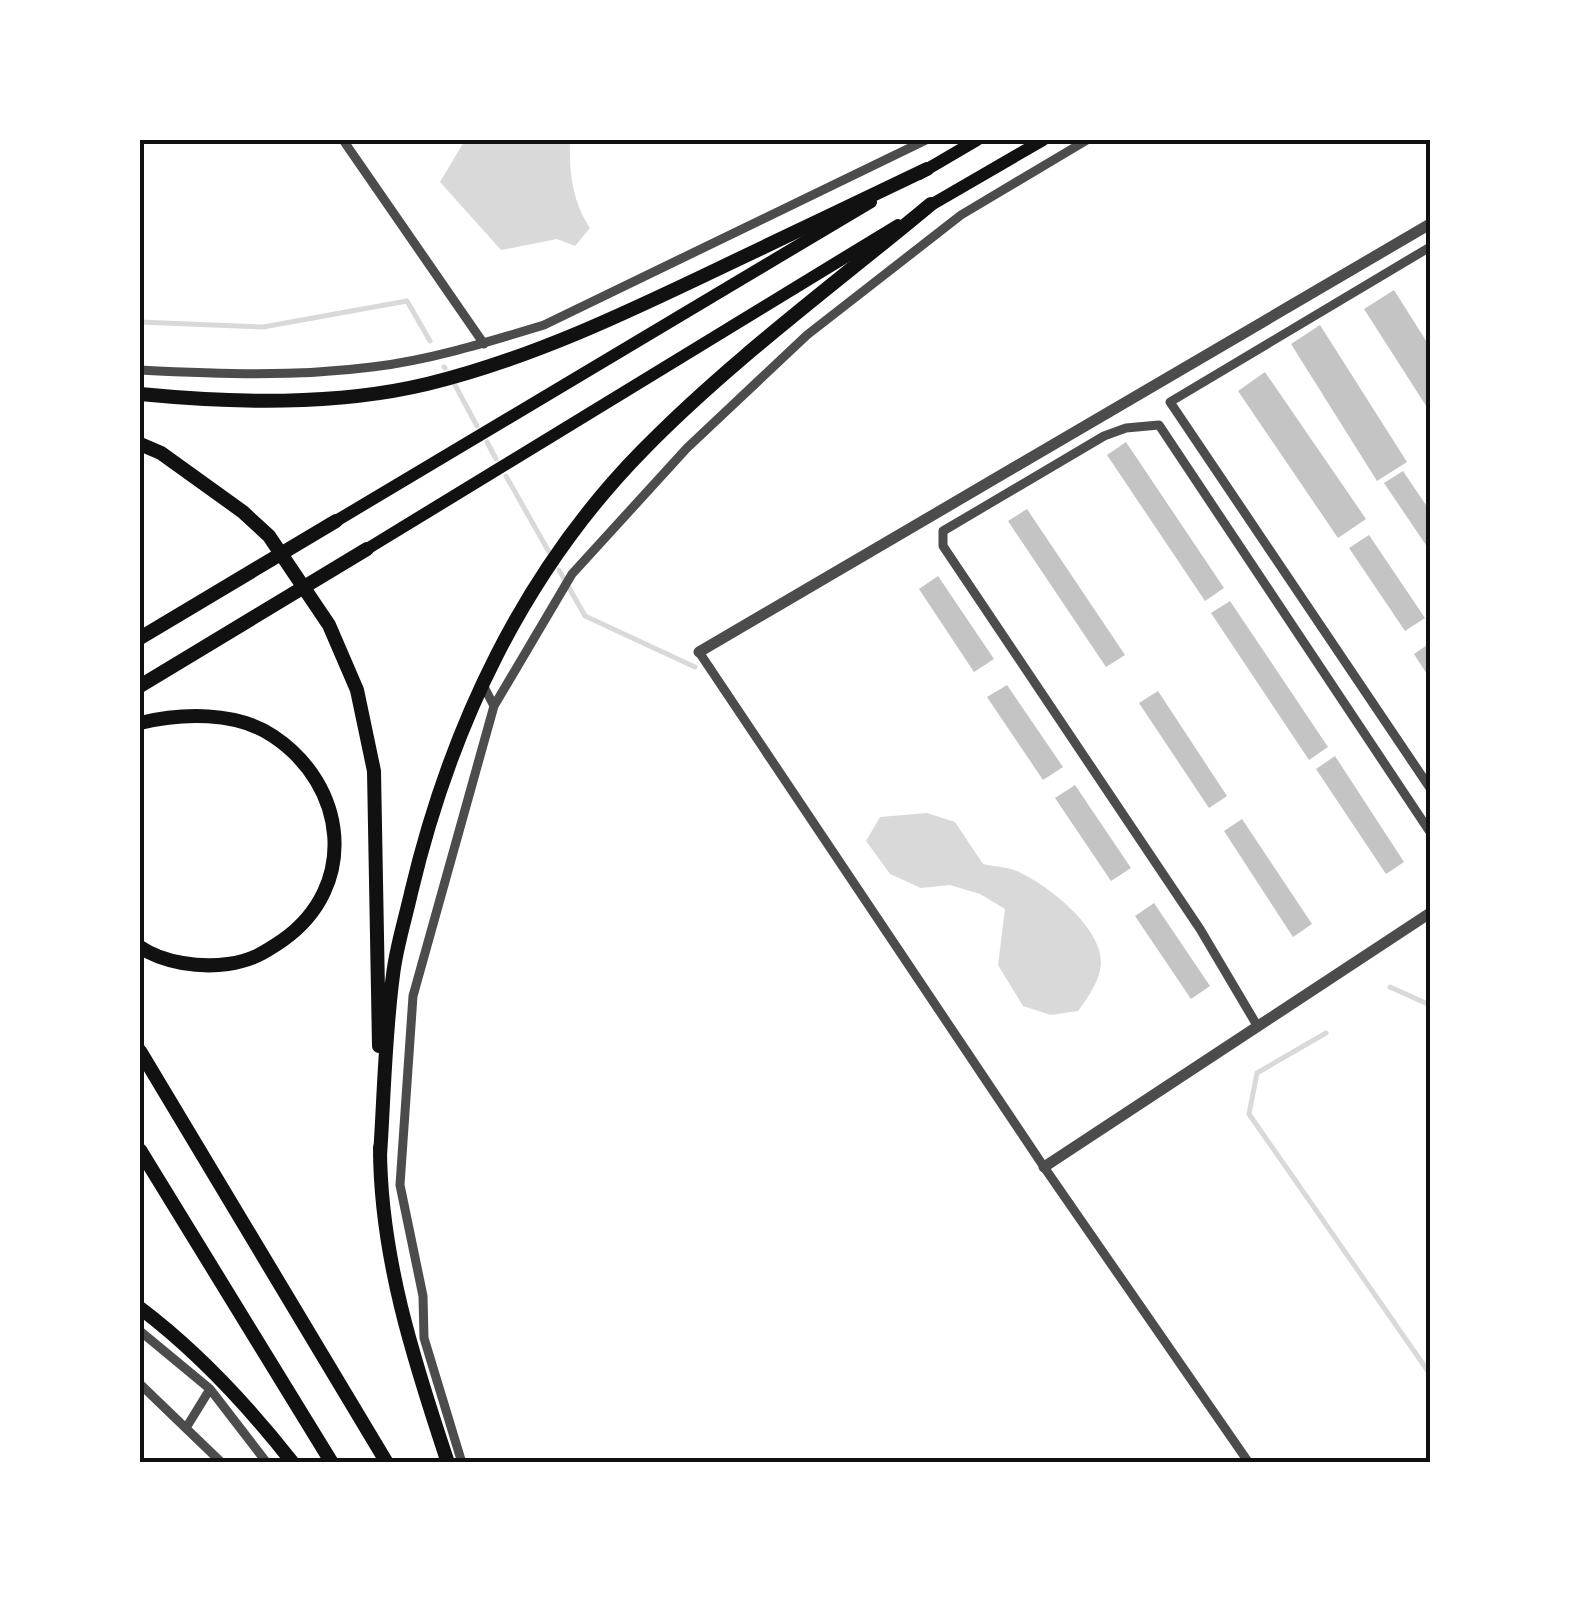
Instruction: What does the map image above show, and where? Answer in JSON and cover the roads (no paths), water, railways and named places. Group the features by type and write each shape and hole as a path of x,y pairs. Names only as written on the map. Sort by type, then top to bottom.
{"main road":[{"path":"140,634 977,140"},
{"path":"140,686 1043,140"},
{"path":"140,394 262,400 342,396 424,384 562,340 927,169"},
{"path":"380,1156 393,972 424,838 466,716 509,628 584,517 642,450 712,386 932,204"},
{"path":"140,444 161,453 269,536 330,625 357,690 374,771 380,1156 391,1266 415,1362 448,1463"},
{"path":"140,724 171,716 232,720 271,734 311,767 331,810 336,852 313,912 294,932 253,961 214,966 180,962 140,947"},
{"path":"140,1050 387,1463"},
{"path":"140,1150 332,1463"},
{"path":"140,1308 169,1330 269,1432 294,1463"}],"street":[{"path":"343,140 484,344"},
{"path":"140,370 258,376 374,367 484,344 544,324 926,140"},
{"path":"462,1463 424,1338 423,1296 400,1185 413,996 494,706 572,574 687,448 807,335 962,215 1087,140"},
{"path":"1249,1463 1044,1168 699,652 1430,224"},
{"path":"1430,247 1170,402 1430,788"},
{"path":"1258,1027 1200,929 943,546 943,531 1104,436 1126,428 1159,425 1430,832"},
{"path":"482,683 494,706"},
{"path":"1044,1168 1430,913"},
{"path":"140,1331 210,1389 267,1463"},
{"path":"140,1384 146,1396 222,1463"},
{"path":"186,1428 210,1389"}],"waterway":[{"path":"140,322 263,327 407,301 430,341"},
{"path":"455,385 477,426"},
{"path":"487,442 496,459"},
{"path":"506,476 549,552"},
{"path":"559,570 585,616 695,667"},
{"path":"1390,987 1430,1005"},
{"path":"1326,1033 1257,1073 1249,1114 1430,1374"}]}
